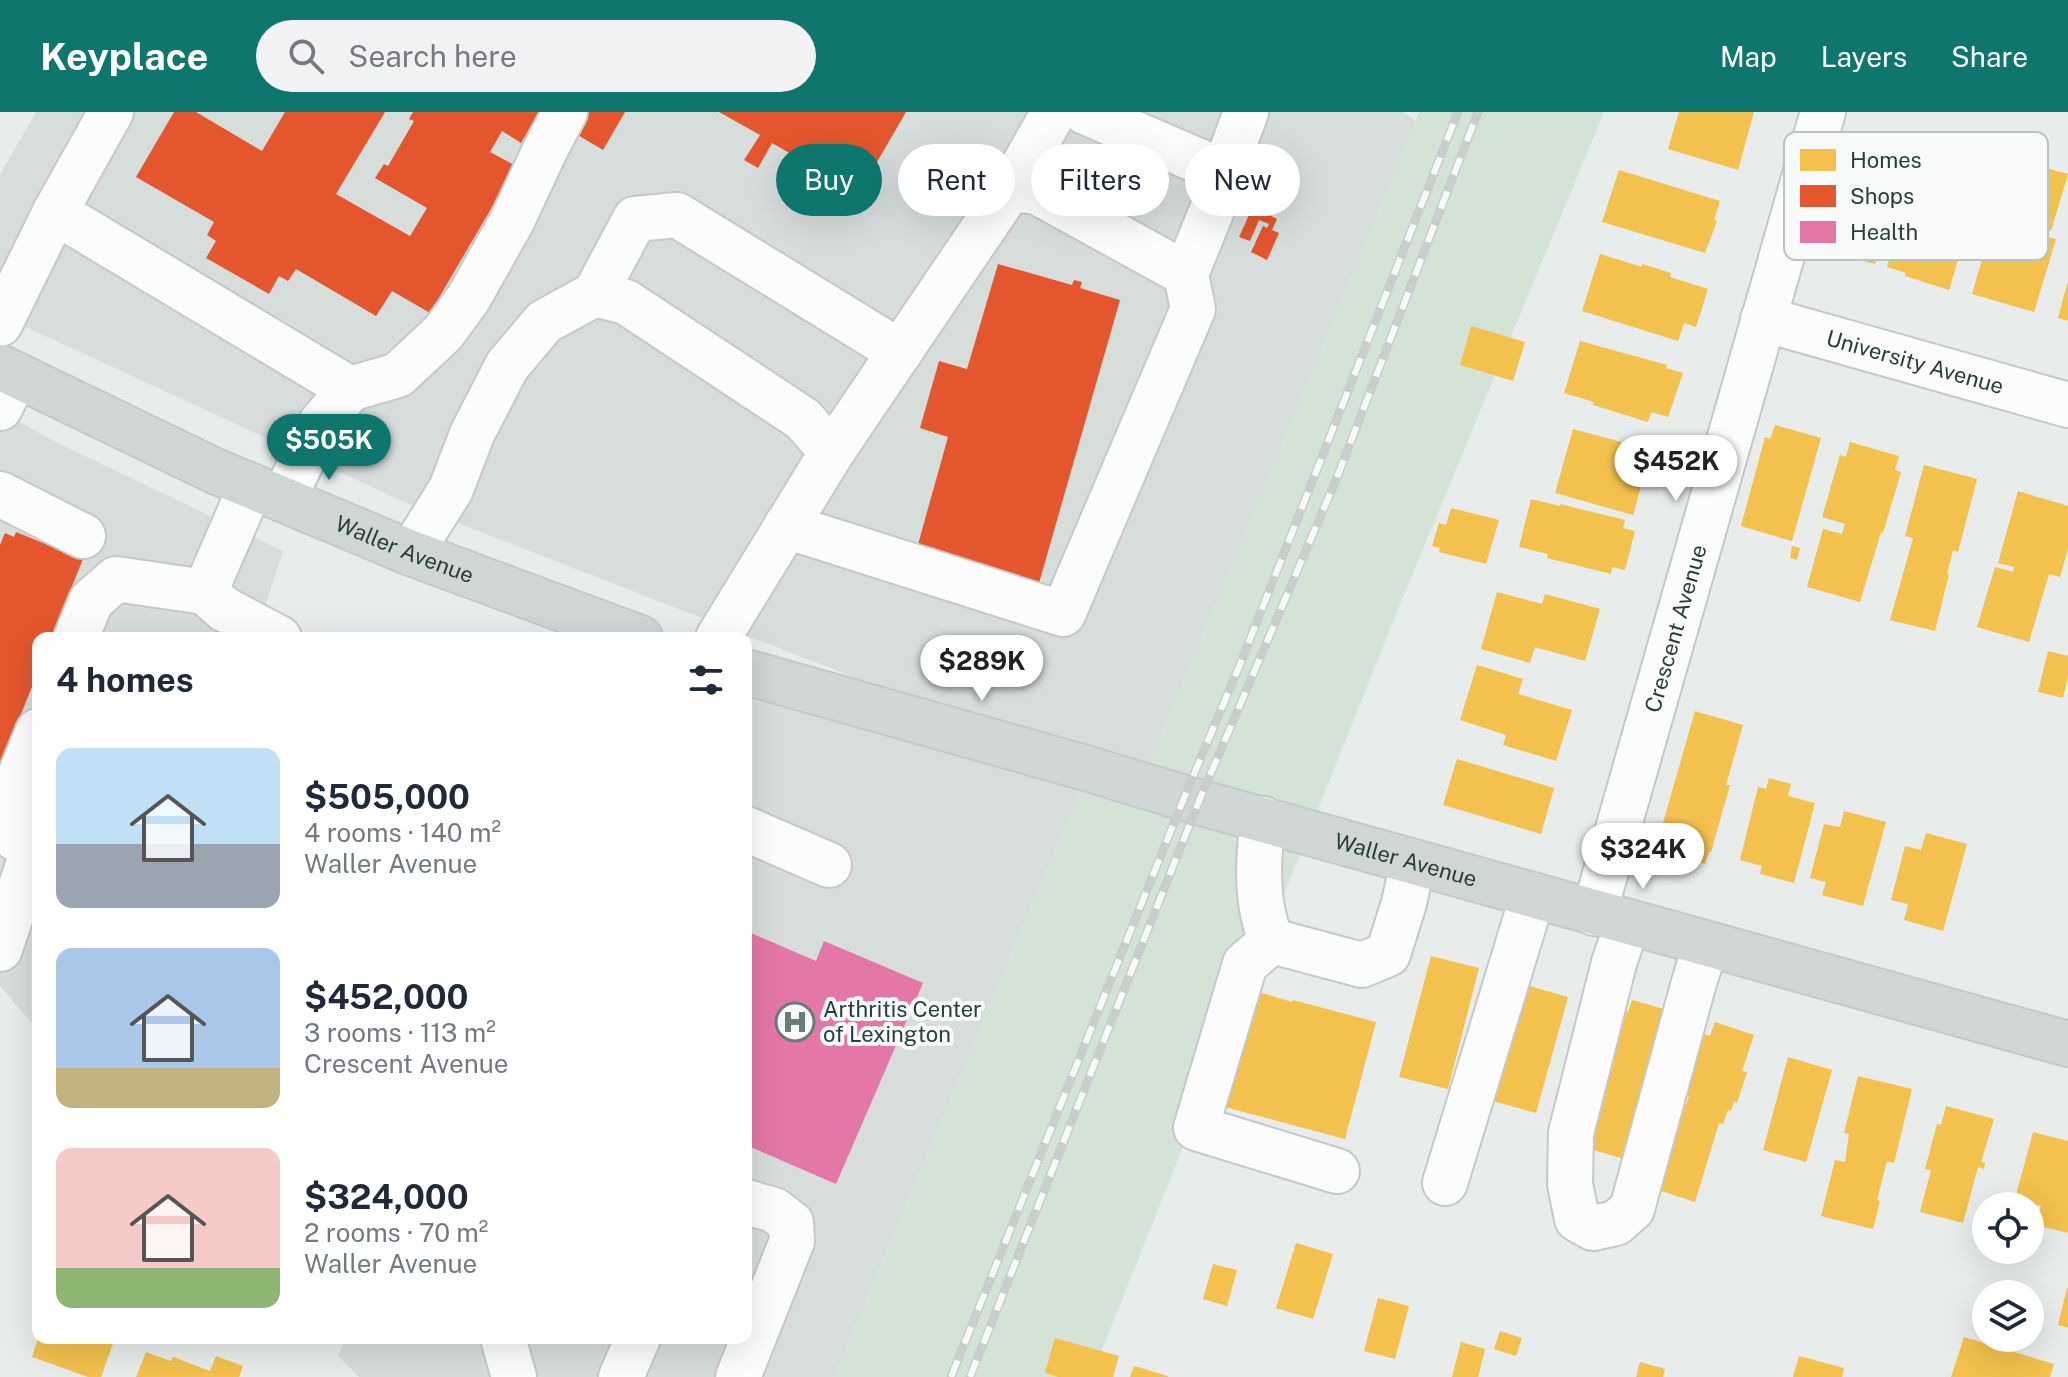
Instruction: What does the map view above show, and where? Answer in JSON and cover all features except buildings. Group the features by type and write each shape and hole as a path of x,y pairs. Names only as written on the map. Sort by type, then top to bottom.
{"main road":[{"name":"Waller Avenue","path":"5,383 411,553 581,628 605,632"},
{"name":"Waller Avenue","path":"752,674 2068,1044"}],"street":[{"path":"0,324 55,212 111,112"},
{"path":"205,592 267,493 350,389 398,375 443,333 468,299 512,221 565,112"},
{"path":"1015,180 1054,112"},
{"path":"1085,112 1185,155"},
{"path":"1234,144 1246,112"},
{"name":"Crescent Avenue","path":"1817,132 1823,112"},
{"path":"1015,190 1037,192 1186,274"},
{"path":"55,212 350,389"},
{"path":"411,553 451,489 472,434 507,366 544,322 595,294 635,219 677,215 900,352"},
{"path":"722,632 832,452 992,216"},
{"path":"786,526 1063,614 1193,309 1186,274 1210,216"},
{"name":"Crescent Avenue","path":"1706,944 1632,1209 1616,1223 1593,1228 1577,1219 1570,1184 1571,1133 1614,963 1611,917 1784,247"},
{"path":"595,294 626,302 790,410 803,419 832,452"},
{"name":"University Avenue","path":"1763,319 2068,405"},
{"path":"0,494 83,536"},
{"path":"78,632 91,601 116,579 205,592 224,609 268,632"},
{"path":"32,746 14,790 15,838 32,849"},
{"path":"1263,819 1258,860 1265,926 1272,941"},
{"path":"752,832 829,865"},
{"path":"0,949 32,859"},
{"path":"1272,941 1362,965 1388,954 1413,862"},
{"path":"1445,1183 1533,895"},
{"path":"1272,941 1245,964 1196,1128 1337,1171"},
{"path":"752,1204 774,1210 791,1223 792,1241 752,1342"},
{"path":"505,1344 514,1377"},
{"path":"621,1377 635,1344"},
{"path":"738,1377 751,1344"}],"shaded area":[{"path":"36,112 1403,112 1416,121 1140,785 1089,769 834,1377 359,1377 338,1356 343,1344 752,1344 752,671 1077,764 752,638 752,632 738,632 409,504 0,315 0,175"},
{"path":"0,411 56,442 283,551 257,632 32,632 32,1023 0,986"}],"green space":[{"path":"1419,112 1604,112 1396,614 1091,1377 834,1377 1089,769 1140,784"}],"railway":[{"path":"951,1377 1241,662 1458,112"},
{"path":"970,1377 1199,801 1336,480 1478,112"}],"place":[{"name":"Arthritis Center of Lexington","path":"795,1022"}]}
